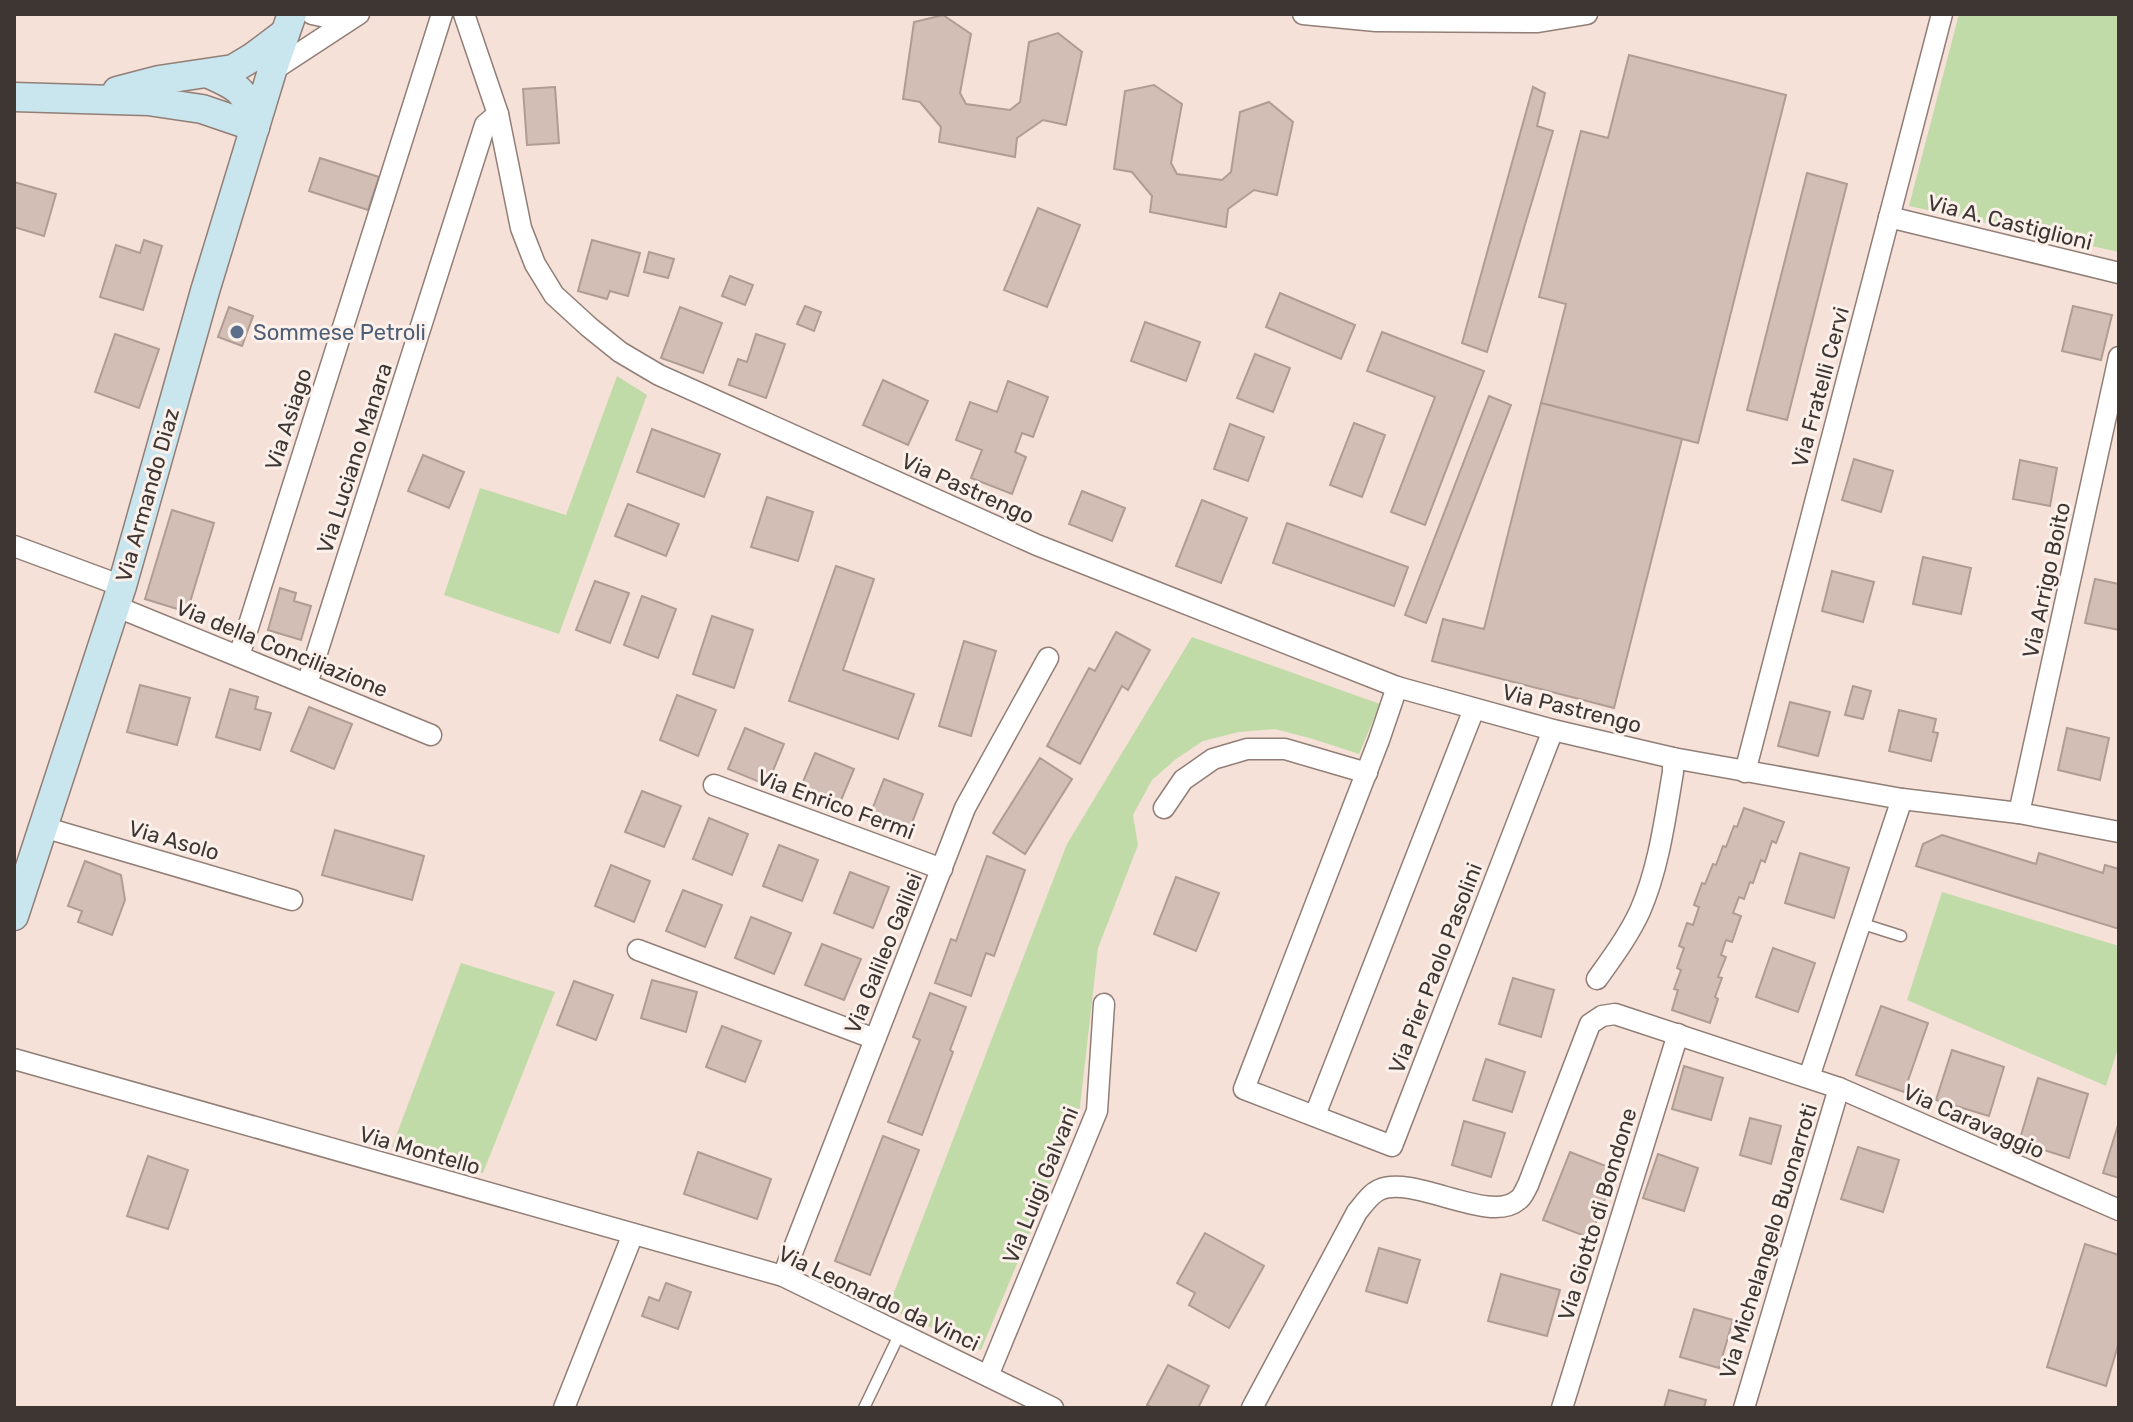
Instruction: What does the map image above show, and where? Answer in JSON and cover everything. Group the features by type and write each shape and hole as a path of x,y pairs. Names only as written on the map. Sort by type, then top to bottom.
{"main road":[{"name":"Via Armando Diaz","path":"14,916 119,596 205,291 288,24"},
{"path":"85,99 159,80 233,69 253,57 288,24"},
{"path":"209,74 236,86 249,102 255,127"},
{"path":"14,97 148,101 202,109 255,127"}],"street":[{"path":"312,14 331,18 358,15"},
{"name":"Via Asiago","path":"239,656 442,14"},
{"name":"Via Pastrengo","path":"464,14 498,114 521,228 535,264 554,295 589,327 620,352 659,375 1037,545 1397,687 1553,730 1673,758 1902,799 2019,813 2119,832"},
{"path":"1303,14 1376,21 1538,22 1587,14"},
{"name":"Via Fratelli Cervi","path":"1745,772 1942,14"},
{"path":"272,71 358,15"},
{"name":"Via Luciano Manara","path":"307,684 485,125 498,114"},
{"name":"Via A. Castiglioni","path":"1889,217 2119,273"},
{"name":"Via Arrigo Boito","path":"2019,813 2119,357"},
{"name":"Via della Conciliazione","path":"14,546 239,656 431,735"},
{"name":"Via Galileo Galilei","path":"783,1276 965,808 1048,658"},
{"name":"Via Pier Paolo Pasolini","path":"1397,687 1367,773 1244,1089 1392,1146 1553,730"},
{"path":"1315,1115 1474,709"},
{"path":"1164,808 1183,780 1213,759 1247,749 1285,749 1367,773"},
{"path":"1597,979 1639,913 1653,879 1673,758"},
{"name":"Via Enrico Fermi","path":"714,785 942,869"},
{"path":"1809,1077 1902,799"},
{"name":"Via Asolo","path":"43,827 292,900"},
{"path":"638,950 875,1039"},
{"name":"Via Luigi Galvani","path":"988,1376 1097,1111 1104,1004"},
{"name":"Via Caravaggio","path":"1252,1408 1357,1212 1378,1190 1396,1186 1490,1207 1506,1207 1520,1200 1590,1024 1602,1016 1615,1014 1839,1088 2119,1210"},
{"name":"Via Giotto di Bondone","path":"1562,1408 1678,1034"},
{"name":"Via Montello","path":"14,1059 633,1234"},
{"name":"Via Michelangelo Buonarroti","path":"1744,1408 1839,1088"},
{"path":"564,1408 633,1234"},
{"name":"Via Leonardo da Vinci","path":"633,1234 783,1276 1053,1408"}],"lane":[{"path":"1860,923 1901,936"},
{"path":"864,1408 900,1333"}],"green space":[{"path":"1959,14 2119,14 2119,252 1909,206"},
{"path":"617,376 647,395 559,634 444,595 480,488 566,515"},
{"path":"1192,637 1380,704 1359,754 1275,729 1239,732 1203,741 1152,780 1133,815 1138,845 1098,948 1080,1107 981,1350 888,1308 1067,844"},
{"path":"1942,892 2119,946 2119,1045 2106,1086 1907,1000"},
{"path":"461,963 555,992 483,1173 392,1147"}],"building":[{"path":"943,15 971,34 960,93 966,104 1010,110 1020,102 1029,42 1058,33 1082,52 1066,125 1043,120 1017,138 1015,157 939,142 941,127 920,102 903,99 914,22"},
{"path":"1629,55 1786,95 1698,443 1541,403 1566,304 1539,297 1581,131 1608,138"},
{"path":"1154,85 1182,104 1171,163 1177,174 1222,180 1231,172 1240,112 1269,102 1293,122 1277,195 1254,190 1228,209 1226,227 1150,212 1152,196 1132,172 1114,169 1125,91"},
{"path":"555,87 559,143 527,145 523,89"},
{"path":"1533,87 1545,93 1537,126 1553,131 1487,352 1462,343"},
{"path":"320,158 379,177 368,210 309,191"},
{"path":"1807,173 1847,184 1787,420 1747,410"},
{"path":"14,182 56,194 44,236 14,227"},
{"path":"1038,208 1080,225 1047,307 1004,290"},
{"path":"144,240 162,246 143,310 100,297 116,245 140,253"},
{"path":"592,240 640,253 628,296 610,291 607,299 578,291"},
{"path":"649,252 674,259 668,278 644,272"},
{"path":"730,276 753,285 745,305 722,296"},
{"path":"1280,293 1355,325 1341,359 1266,327"},
{"path":"805,306 821,312 814,331 797,324"},
{"path":"2073,306 2112,315 2101,360 2062,351"},
{"path":"229,307 253,316 242,346 218,337"},
{"path":"680,307 722,323 703,373 661,358"},
{"path":"1145,322 1200,342 1186,381 1131,361"},
{"path":"1382,332 1484,371 1425,525 1391,512 1435,397 1367,371"},
{"path":"115,334 159,349 139,408 95,392"},
{"path":"756,334 785,344 766,398 729,385 738,359 747,362"},
{"path":"1255,354 1290,368 1273,412 1237,398"},
{"path":"883,380 928,401 908,445 863,425"},
{"path":"1008,381 1048,397 1033,437 1022,433 1015,452 1026,457 1012,494 971,478 982,450 956,440 970,402 997,412"},
{"path":"1489,396 1511,405 1426,623 1405,615"},
{"path":"1541,403 1682,439 1614,708 1432,661 1443,619 1484,629"},
{"path":"1354,423 1385,435 1362,497 1330,485"},
{"path":"1230,424 1264,437 1248,481 1214,469"},
{"path":"652,429 720,454 704,497 637,472"},
{"path":"423,455 464,472 449,508 408,491"},
{"path":"1854,459 1893,471 1881,512 1842,500"},
{"path":"2020,460 2057,468 2050,506 2013,499"},
{"path":"1082,491 1125,508 1112,541 1069,524"},
{"path":"767,497 813,512 798,561 751,547"},
{"path":"1202,500 1247,518 1221,583 1176,566"},
{"path":"628,504 679,524 666,556 615,536"},
{"path":"172,510 214,523 187,612 145,599"},
{"path":"1287,523 1408,567 1394,606 1273,563"},
{"path":"1923,557 1971,568 1961,614 1913,604"},
{"path":"836,566 874,579 843,670 914,694 898,739 789,701"},
{"path":"1832,571 1874,582 1863,622 1822,611"},
{"path":"2095,579 2119,584 2119,630 2085,623"},
{"path":"595,581 629,593 610,643 576,630"},
{"path":"280,588 296,593 294,601 311,606 301,640 268,630"},
{"path":"642,596 676,609 658,658 624,645"},
{"path":"712,616 753,630 734,688 693,674"},
{"path":"1116,632 1150,650 1128,690 1122,686 1080,764 1047,746 1089,668 1095,671"},
{"path":"964,641 996,651 971,736 939,726"},
{"path":"140,685 190,698 177,745 127,732"},
{"path":"1853,686 1871,691 1863,719 1845,715"},
{"path":"230,689 258,697 255,709 271,713 260,750 216,737"},
{"path":"677,695 716,710 698,756 660,740"},
{"path":"1790,702 1830,712 1818,756 1778,746"},
{"path":"309,707 352,724 334,769 291,751"},
{"path":"1899,710 1936,719 1933,732 1938,733 1931,761 1889,751"},
{"path":"745,728 784,744 767,785 728,769"},
{"path":"2067,728 2109,738 2100,780 2058,770"},
{"path":"815,753 854,769 837,810 798,794"},
{"path":"1040,758 1072,779 1025,854 993,833"},
{"path":"884,779 923,794 907,836 868,820"},
{"path":"642,791 681,806 664,847 625,832"},
{"path":"1744,808 1784,822 1776,843 1772,841 1765,862 1761,860 1753,883 1750,882 1744,899 1739,897 1733,913 1741,916 1732,942 1726,940 1721,955 1726,957 1718,977 1722,978 1710,1023 1672,1010 1678,990 1674,989 1681,970 1677,968 1684,948 1679,946 1687,923 1693,925 1699,907 1694,905 1702,883 1705,884 1713,864 1716,865"},
{"path":"709,818 748,834 732,875 693,859"},
{"path":"335,830 424,856 412,900 322,875"},
{"path":"1942,835 2036,864 2039,853 2103,873 2105,865 2119,869 2119,929 1916,866 1923,844"},
{"path":"779,845 818,860 802,901 763,886"},
{"path":"1800,853 1849,868 1834,918 1785,903"},
{"path":"987,856 1025,870 994,956 986,953 971,996 935,983 951,939 956,941"},
{"path":"85,861 121,875 125,900 112,935 78,922 82,911 68,906"},
{"path":"611,865 650,881 634,922 595,906"},
{"path":"850,872 889,887 873,928 834,913"},
{"path":"1176,877 1219,893 1196,951 1154,934"},
{"path":"683,890 722,905 705,947 666,931"},
{"path":"751,917 791,933 774,974 735,958"},
{"path":"822,944 861,959 844,1000 805,985"},
{"path":"1773,948 1815,963 1798,1012 1756,997"},
{"path":"1513,978 1554,990 1541,1037 1499,1024"},
{"path":"652,980 697,992 686,1032 641,1018"},
{"path":"574,981 613,995 596,1040 557,1025"},
{"path":"930,993 966,1007 922,1135 888,1122 920,1040 913,1037"},
{"path":"1881,1006 1928,1023 1904,1092 1856,1075"},
{"path":"722,1026 761,1041 745,1082 706,1067"},
{"path":"1952,1050 2004,1067 1989,1116 1936,1100"},
{"path":"1486,1059 1525,1072 1512,1112 1473,1100"},
{"path":"1684,1066 1723,1078 1711,1120 1672,1109"},
{"path":"2038,1078 2088,1094 2069,1158 2019,1142"},
{"path":"1750,1118 1781,1126 1771,1164 1740,1155"},
{"path":"1464,1121 1505,1133 1491,1177 1452,1165"},
{"path":"2119,1122 2119,1178 2103,1173"},
{"path":"883,1136 919,1150 870,1275 835,1261"},
{"path":"1858,1147 1899,1160 1883,1212 1841,1199"},
{"path":"698,1152 771,1179 757,1219 684,1194"},
{"path":"1570,1152 1616,1170 1590,1238 1543,1220"},
{"path":"1658,1154 1698,1168 1684,1211 1643,1198"},
{"path":"148,1156 188,1170 168,1229 127,1216"},
{"path":"1205,1233 1264,1266 1229,1328 1189,1305 1195,1293 1177,1283"},
{"path":"2085,1244 2119,1255 2119,1342 2106,1386 2047,1367"},
{"path":"1379,1248 1420,1260 1407,1303 1366,1291"},
{"path":"1501,1274 1560,1290 1547,1336 1488,1321"},
{"path":"666,1283 691,1292 678,1329 642,1316 649,1297 659,1301"},
{"path":"1694,1309 1733,1320 1719,1368 1680,1357"},
{"path":"1168,1365 1209,1386 1198,1408 1153,1408 1147,1405"},
{"path":"1669,1390 1706,1400 1704,1408 1664,1408"}],"place":[{"name":"Sommese Petroli","path":"237,332"}]}
